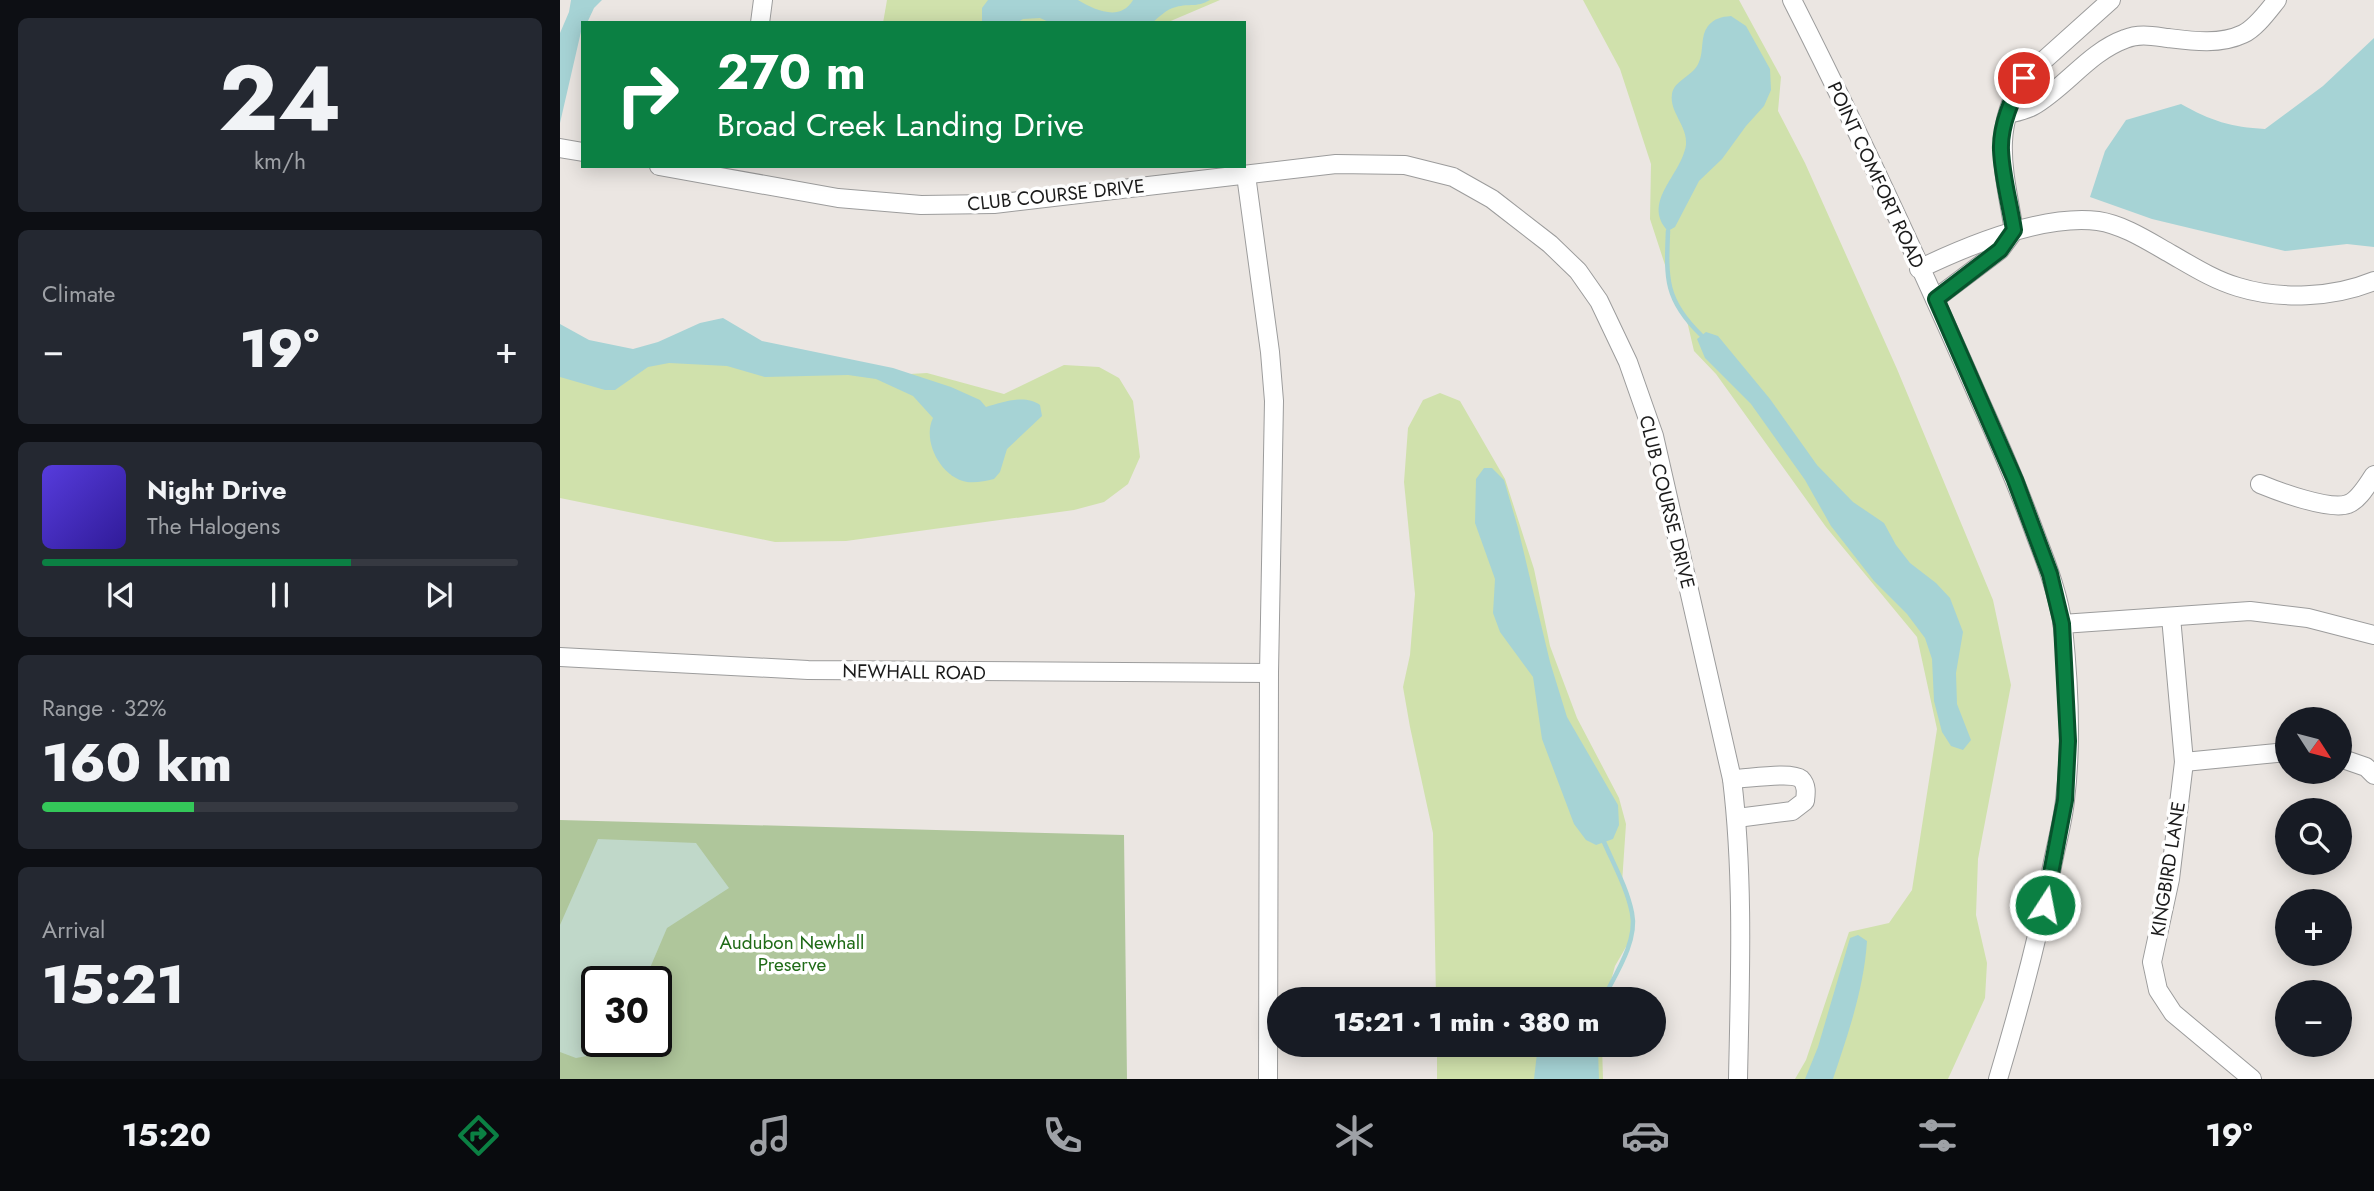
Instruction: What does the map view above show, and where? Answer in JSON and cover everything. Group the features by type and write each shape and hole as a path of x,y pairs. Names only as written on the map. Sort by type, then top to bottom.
{"street":[{"path":"760,21 763,0"},
{"name":"POINT COMFORT ROAD","path":"1792,0 1850,115 1919,269 1936,299 2015,480 2050,574 2062,624 2068,716 2065,800 2045,905 2017,1018 1998,1079"},
{"path":"1936,299 2000,250 2014,230 2001,149 2008,114 2018,88 2024,78 2111,0"},
{"path":"2008,114 2032,107 2112,44 2125,38 2147,35 2204,41 2228,39 2251,29 2277,0"},
{"path":"560,148 581,152"},
{"name":"CLUB COURSE DRIVE","path":"682,168 728,172 838,198 921,205 958,205 994,204 1336,164 1405,165 1452,177 1492,199 1550,244 1578,271 1599,301 1628,362 1654,436 1732,779 1737,817 1741,951 1738,1079"},
{"path":"1245,175 1270,352 1273,401 1268,1079"},
{"path":"1919,269 1952,253 2014,230 2078,221 2098,222 2143,239 2238,288 2306,296 2374,281"},
{"path":"2260,484 2287,495 2347,505 2359,496 2374,475"},
{"path":"2062,624 2250,611 2308,618 2374,635"},
{"name":"KINGBIRD LANE","path":"2171,617 2183,726 2184,762 2170,879 2152,962 2158,990 2173,1013 2252,1079"},
{"name":"NEWHALL ROAD","path":"560,657 808,670 1269,673"},
{"path":"2184,762 2275,753"},
{"path":"2352,762 2367,767 2374,775"},
{"path":"1732,779 1793,775 1803,782 1806,790 1805,801 1791,811 1737,817"}],"green space":[{"path":"887,0 1220,0 1171,21 883,21"},
{"path":"1583,0 1739,0 1781,77 1778,111 1805,163 1897,369 1993,600 2011,685 1978,859 1976,915 1987,963 1985,998 1948,1079 1795,1079 1806,1060 1849,932 1889,923 1912,890 1937,729 1917,637 1826,527 1716,374 1694,351 1687,321 1671,295 1667,271 1650,219 1651,164 1620,69"},
{"path":"560,351 892,375 927,373 1004,394 1064,365 1099,367 1119,378 1133,401 1140,457 1128,484 1104,502 1074,510 846,541 775,542 560,498"},
{"path":"1440,393 1460,401 1505,479 1534,569 1550,646 1577,718 1619,798 1626,824 1622,883 1633,915 1630,940 1615,966 1609,987 1436,987 1433,833 1403,687 1410,655 1415,594 1404,482 1408,428 1423,400"},
{"name":"Audubon Newhall Preserve","path":"560,820 1124,835 1127,1079 560,1079"},
{"path":"598,839 696,843 729,888 667,928 651,966 581,966 582,1057 576,1058 560,1052 560,925"},
{"path":"1437,1057 1602,1057 1603,1079 1437,1079"}],"water":[{"path":"571,0 602,0 594,8 588,21 581,21 581,32 560,123 560,33"},
{"path":"988,0 1078,0 1099,10 1114,12 1128,7 1133,0 1210,0 1173,8 1154,21 1047,21 1040,18 982,21 982,8"},
{"path":"1731,16 1746,26 1770,69 1771,90 1764,106 1722,159 1699,181 1675,227 1668,231 1661,220 1661,199 1686,145 1684,132 1673,107 1672,94 1676,85 1696,67 1708,26 1718,18"},
{"path":"2374,38 2374,247 2347,244 2285,251 2152,219 2090,197 2105,151 2126,120 2181,104 2222,122 2265,129 2323,86"},
{"path":"723,318 762,341 893,368 951,387 980,400 986,407 1014,400 1028,400 1040,405 1042,416 1007,449 1000,472 994,479 967,482 949,473 936,456 930,437 933,418 913,396 876,379 848,375 765,377 727,366 669,363 648,367 615,390 605,390 560,377 560,324 589,340 633,349 658,342 700,323"},
{"path":"1706,332 1718,336 1770,399 1817,465 1853,502 1884,523 1910,563 1950,598 1963,632 1956,673 1957,704 1971,740 1963,750 1951,746 1942,732 1934,701 1932,659 1925,638 1907,614 1874,581 1831,526 1805,480 1751,404 1705,358 1697,339"},
{"path":"1484,468 1492,468 1504,480 1550,662 1567,717 1618,805 1619,825 1613,839 1596,845 1586,840 1574,824 1542,739 1533,677 1500,632 1493,613 1495,579 1475,523 1476,479"},
{"path":"1858,935 1867,941 1863,976 1833,1079 1805,1079 1818,1047 1850,938"},
{"path":"1537,1057 1598,1057 1599,1079 1534,1079"}],"waterway":[{"path":"1668,231 1667,263 1670,288 1680,311 1701,335"},
{"path":"1604,842 1627,895 1633,924 1629,946 1609,987"}],"route":[{"path":"2024,78 2008,114 2001,149 2014,230 2000,250 1936,299 2015,480 2050,574 2062,624 2067,680 2065,800 2045,905"}]}
